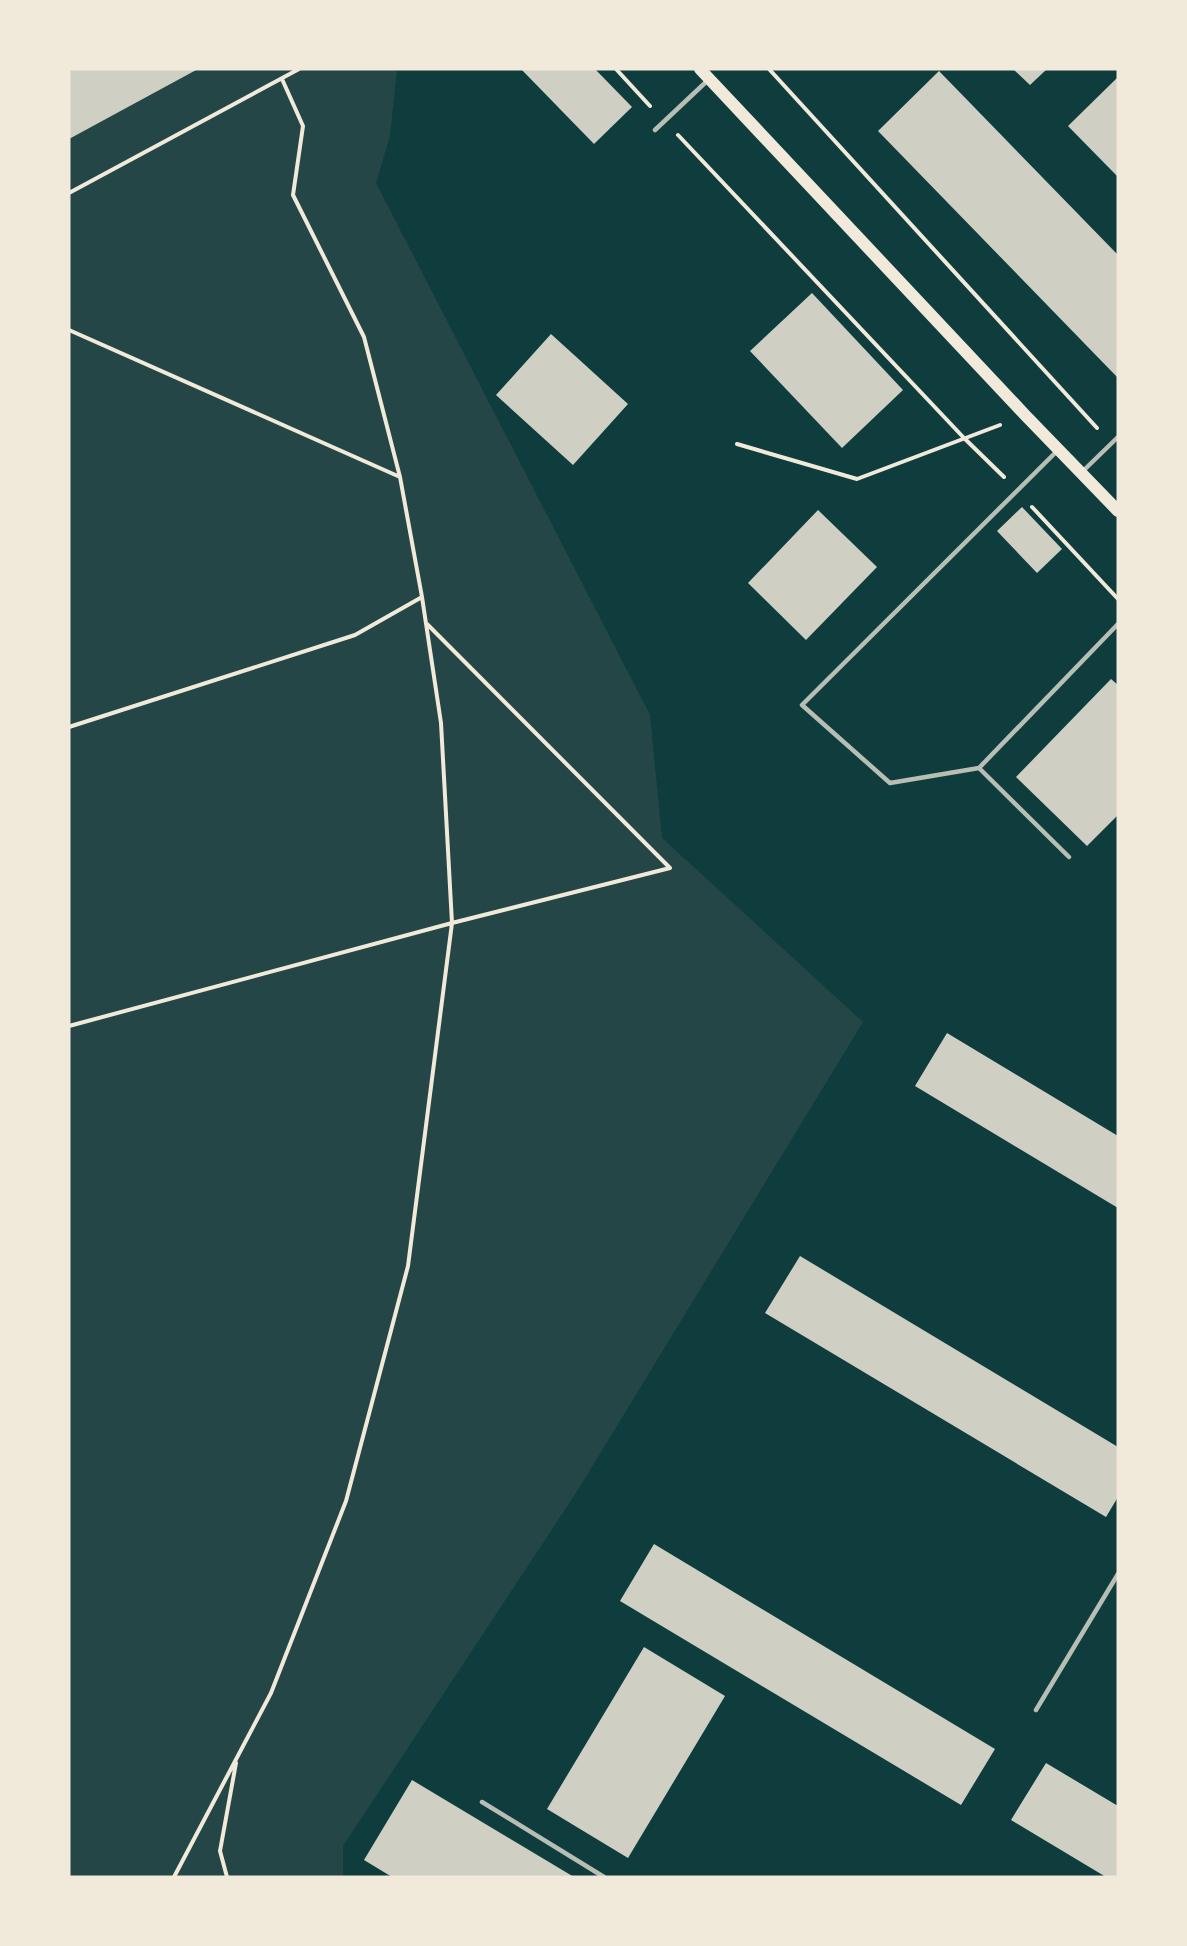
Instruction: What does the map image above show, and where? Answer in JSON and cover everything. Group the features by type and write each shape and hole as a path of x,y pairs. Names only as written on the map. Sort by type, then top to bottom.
{"main road":[{"path":"700,69 1118,511"}],"lane":[{"path":"655,130 710,79"},
{"path":"1082,472 1118,437"},
{"path":"1059,449 802,705 890,783 979,768 1118,624"},
{"path":"979,768 1069,857"},
{"path":"1036,1710 1118,1574"},
{"path":"482,1802 604,1877"}],"path":[{"path":"69,193 299,69"},
{"path":"616,69 1118,599"},
{"path":"769,69 1111,443"},
{"path":"174,1877 271,1693 346,1501 408,1266 452,923 441,723 422,597 400,477 364,337 293,195 303,126 282,79"},
{"path":"69,330 400,477"},
{"path":"737,444 857,479 1026,416"},
{"path":"69,727 355,635 422,597"},
{"path":"69,1026 452,923 670,868 426,623"},
{"path":"227,1877 220,1851 236,1758"}],"shaded area":[{"path":"69,69 397,69 390,136 376,183 650,715 662,838 863,1022 576,1493 343,1846 343,1877 69,1877"}],"building":[{"path":"69,69 198,69 69,139"},
{"path":"521,69 595,69 632,107 594,144"},
{"path":"1013,69 1047,69 1030,85"},
{"path":"939,71 1118,255 1118,378 878,131"},
{"path":"1118,77 1118,177 1068,126"},
{"path":"812,293 903,390 842,448 750,351"},
{"path":"551,334 628,404 573,465 496,395"},
{"path":"1022,507 1062,549 1037,573 997,531"},
{"path":"818,510 877,567 806,640 748,583"},
{"path":"1111,679 1118,685 1118,815 1087,846 1016,777"},
{"path":"947,1033 1118,1136 1118,1208 915,1086"},
{"path":"800,1256 1118,1447 1118,1497 1106,1517 765,1313"},
{"path":"654,1544 995,1749 961,1805 620,1601"},
{"path":"644,1647 725,1696 628,1858 547,1809"},
{"path":"1046,1763 1118,1806 1118,1877 1106,1877 1011,1820"},
{"path":"412,1780 574,1877 392,1877 364,1860"}]}
